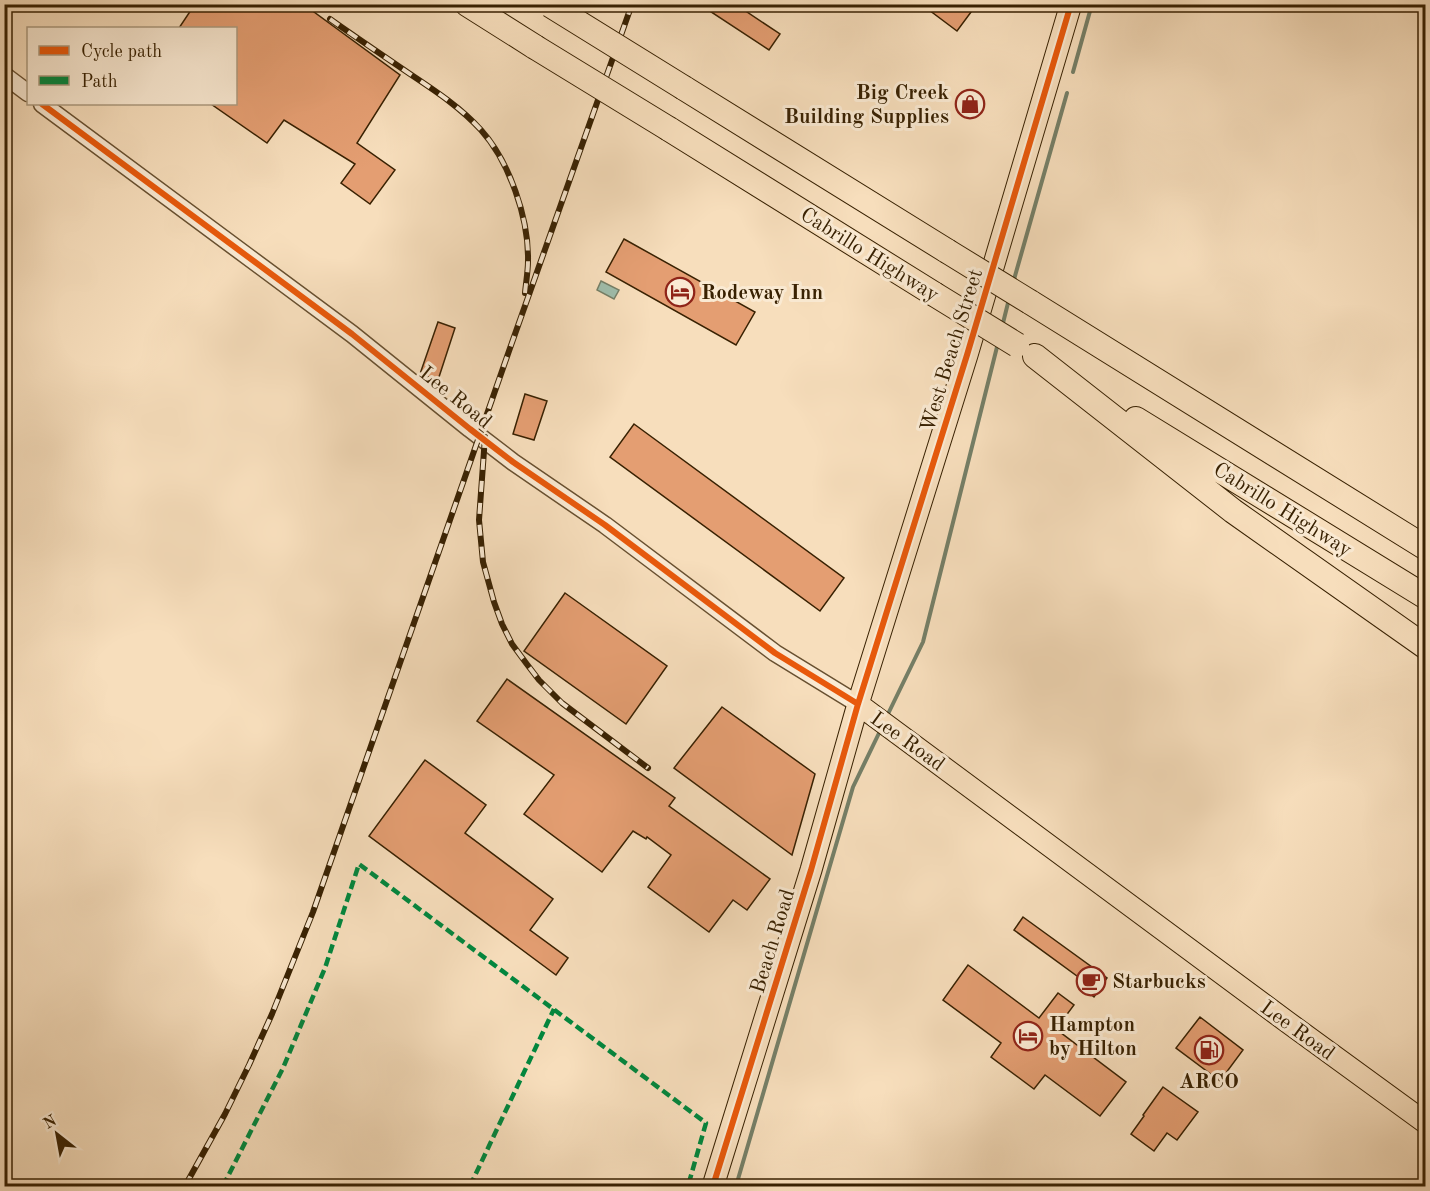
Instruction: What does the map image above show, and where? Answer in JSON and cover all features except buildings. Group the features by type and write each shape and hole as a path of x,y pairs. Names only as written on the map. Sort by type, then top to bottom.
{"highway":[{"name":"Cabrillo Highway","path":"467,4 1425,597"},
{"name":"Cabrillo Highway","path":"550,5 1425,548"},
{"path":"1026,351 1233,511 1425,647"},
{"path":"1337,494 1425,536"}],"main road":[{"name":"West Beach Street","path":"858,704 967,355 1071,4"},
{"name":"Lee Road","path":"858,704 1425,1123"},
{"name":"Beach Road","path":"713,1186 811,870 858,704"}],"street":[{"path":"4,75 27,92"},
{"name":"Lee Road","path":"43,105 352,334 513,462 605,525 775,653 858,704"}],"shaded area":[{"path":"601,281 619,290 614,299 597,290"}],"waterway":[{"path":"1073,72 1092,4"},
{"path":"1013,283 1067,93"},
{"path":"1002,327 1009,299"},
{"path":"887,716 923,642 998,343"},
{"path":"736,1186 853,787 881,729"}],"railway":[{"path":"185,1186 249,1065 313,912 632,4"},
{"path":"330,19 448,101 473,122 491,143 508,174 521,209 528,261 525,293"},
{"path":"485,437 479,520 483,562 502,624 512,644 526,663 562,703 648,768"}],"marked path":[{"path":"223,1186 283,1068 325,968 359,864 706,1123 688,1186"},
{"path":"470,1186 554,1009"}],"cycle path":[{"path":"713,1186 811,870 858,704 967,355 1071,4"},
{"path":"43,105 352,334 513,462 605,525 775,653 858,704"}],"place":[{"name":"Big Creek Building Supplies","path":"970,104"},
{"name":"Rodeway Inn","path":"680,292"},
{"name":"Starbucks","path":"1091,981"},
{"name":"Hampton by Hilton","path":"1028,1036"},
{"name":"ARCO","path":"1209,1050"}]}
